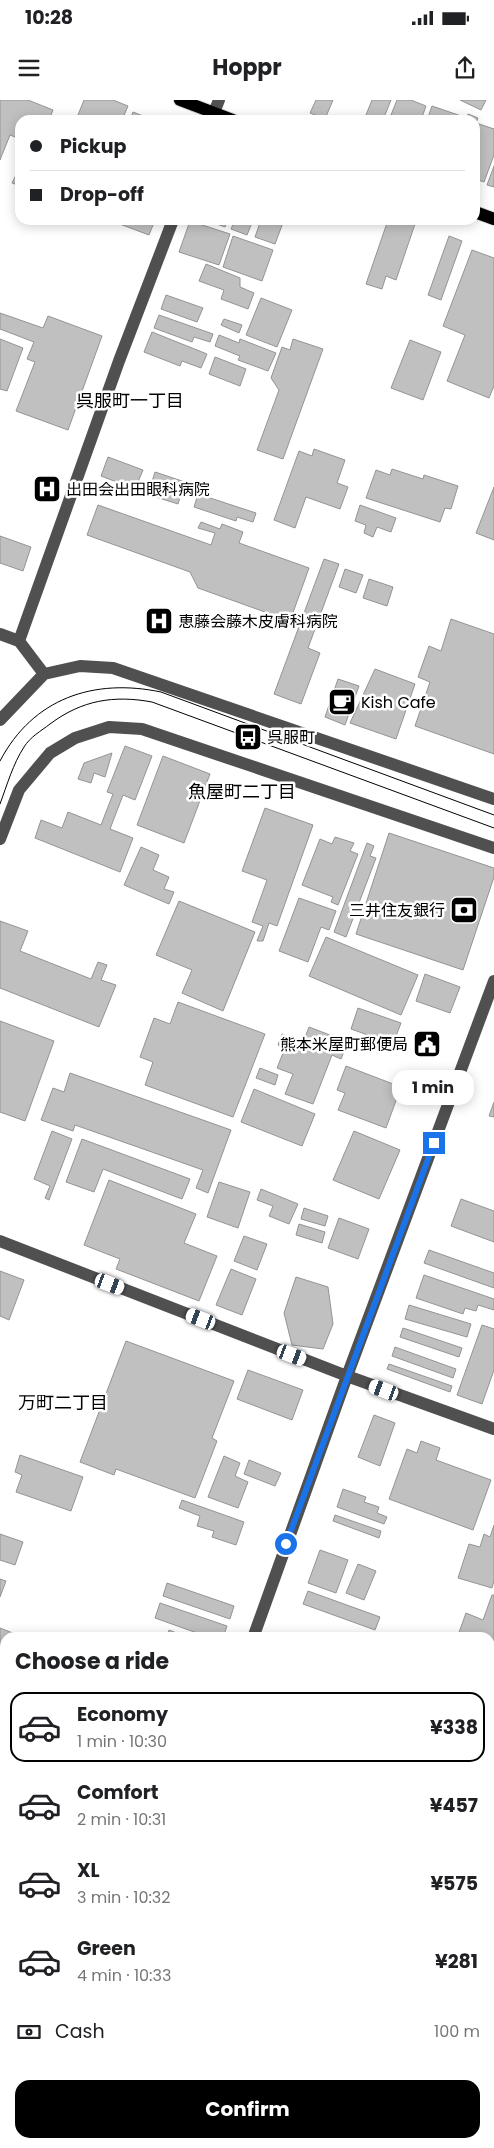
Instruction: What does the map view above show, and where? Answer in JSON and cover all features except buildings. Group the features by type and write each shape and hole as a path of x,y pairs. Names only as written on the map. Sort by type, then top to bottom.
{"main road":[{"path":"180,100 210,115"},
{"path":"480,214 494,219"}],"street":[{"path":"212,115 218,100"},
{"path":"19,641 119,361 171,225"},
{"path":"0,634 19,641 44,674"},
{"path":"0,720 44,674 80,666 113,668 494,799"},
{"path":"0,839 19,790 50,753 75,738 110,727 142,729 494,848"},
{"path":"254,1632 494,981"},
{"path":"0,1241 347,1376 494,1429"}],"tram line":[{"path":"0,761 14,739 30,722 48,708 68,698 89,691 112,688 136,688 161,692 494,815"},
{"path":"0,804 17,760 26,743 32,737 74,709 99,701 125,699 152,702 494,828"}],"place":[{"name":"出田会出田眼科病院","path":"47,489"},
{"name":"恵藤会藤木皮膚科病院","path":"159,621"},
{"name":"Kish Cafe","path":"342,702"},
{"name":"呉服町","path":"248,737"},
{"name":"三井住友銀行","path":"464,910"},
{"name":"熊本米屋町郵便局","path":"427,1044"}],"district":[{"name":"呉服町一丁目","path":"130,401"},
{"name":"魚屋町二丁目","path":"242,792"},
{"name":"万町二丁目","path":"63,1403"}],"route":[{"path":"286,1544 434,1143"}]}
